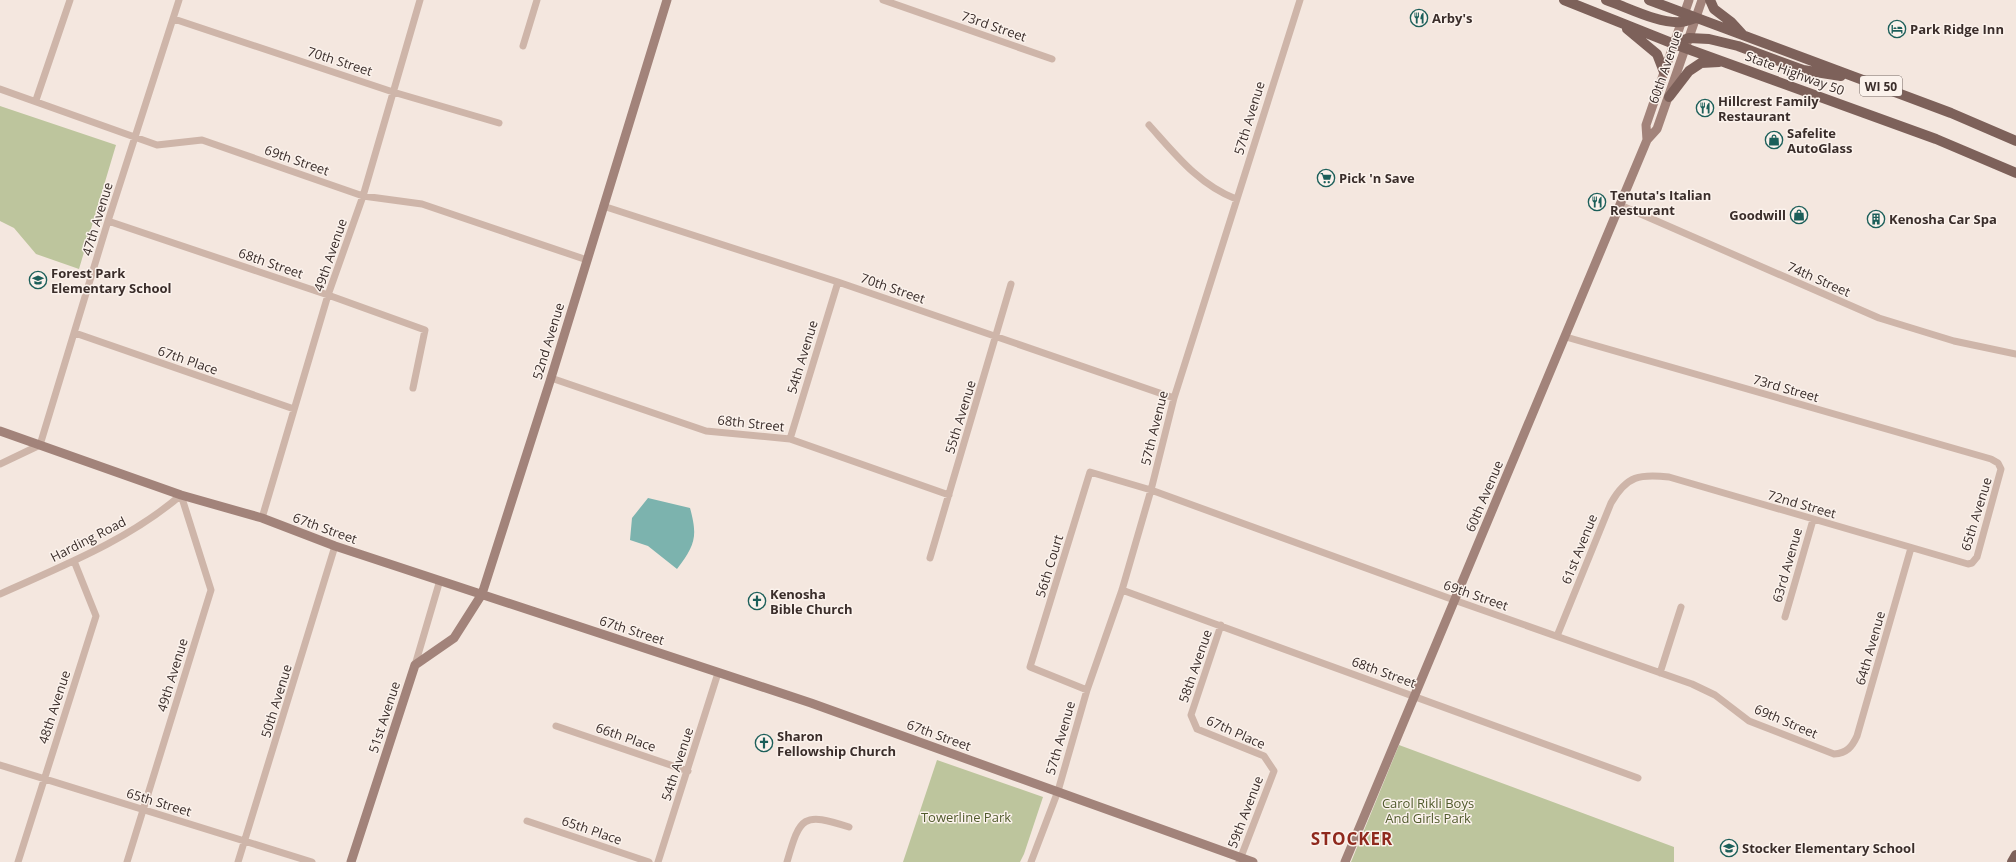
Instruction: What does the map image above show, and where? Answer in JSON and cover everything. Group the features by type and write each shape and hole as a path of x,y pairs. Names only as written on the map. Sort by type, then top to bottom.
{"main road":[{"name":"State Highway 50","path":"1564,0 1674,44 1725,61 1964,151 2016,173"},
{"path":"1606,0 1658,19 1683,18"},
{"name":"State Highway 50","path":"1649,0 1683,18 1696,18 1744,35 1951,113 2016,141"},
{"path":"1653,0 1668,0"},
{"path":"1710,0 1714,9 1731,22 1744,35"},
{"path":"1614,20 1652,47 1657,54 1664,72"},
{"path":"1674,44 1689,38 1709,39 1738,46 1803,70 1861,79"},
{"path":"1669,97 1689,71 1701,63 1725,61"},
{"path":"1964,151 2016,165"},
{"path":"2012,862 2016,855"}],"street":[{"path":"36,100 70,0"},
{"name":"47th Avenue","path":"40,445 108,221 180,0"},
{"name":"49th Avenue","path":"262,518 328,295 363,196 420,0"},
{"path":"523,46 537,0"},
{"name":"52nd Avenue","path":"415,665 454,638 482,594 551,378 667,0"},
{"name":"73rd Street","path":"882,0 1052,59"},
{"name":"57th Avenue","path":"1030,862 1058,791 1087,690 1122,590 1151,490 1174,398 1300,0"},
{"name":"60th Avenue","path":"1647,140 1646,124 1689,0"},
{"name":"60th Avenue","path":"1345,862 1416,696 1454,600 1566,337 1647,140 1657,129 1702,0"},
{"name":"70th Street","path":"174,19 393,92 499,123"},
{"name":"69th Street","path":"0,89 36,100 157,145 202,140 363,196 422,204 587,260"},
{"path":"1149,125 1199,178 1214,189 1236,199"},
{"name":"74th Street","path":"1620,205 1879,318 1954,342 2016,354"},
{"name":"70th Street","path":"603,206 838,282 1174,398"},
{"name":"68th Street","path":"108,221 328,295 425,330 413,388"},
{"name":"54th Avenue","path":"790,439 838,282"},
{"name":"55th Avenue","path":"930,558 1012,284"},
{"name":"67th Place","path":"74,333 294,409"},
{"name":"73rd Street","path":"1566,337 1984,457 1998,463"},
{"name":"68th Street","path":"551,378 706,431 790,439 949,495"},
{"name":"67th Street","path":"0,432 181,495 262,518 335,546 811,703 1058,791 1240,860 1253,862"},
{"path":"0,464 40,445"},
{"name":"65th Avenue","path":"1963,564 1972,563 1977,557 2001,476 2001,469 1998,463"},
{"name":"69th Street","path":"1090,472 1151,490 1454,600 1660,672 1715,695 1749,721 1834,754 1846,751"},
{"name":"56th Court","path":"1087,690 1030,667 1090,472"},
{"name":"72nd Street","path":"1634,479 1642,475 1669,477 1963,564"},
{"name":"61st Avenue","path":"1557,636 1611,503 1616,494 1634,479"},
{"name":"49th Avenue","path":"127,862 211,590 181,495"},
{"name":"Harding Road","path":"0,594 74,561 158,515 181,495"},
{"name":"63rd Avenue","path":"1785,617 1813,520"},
{"name":"50th Avenue","path":"238,862 335,546"},
{"name":"64th Avenue","path":"1846,751 1852,745 1857,736 1911,548"},
{"name":"48th Avenue","path":"18,862 96,616 74,561"},
{"name":"51st Avenue","path":"351,862 415,665 440,580"},
{"name":"68th Street","path":"1122,590 1638,778"},
{"path":"1660,672 1681,607"},
{"name":"58th Avenue","path":"1190,715 1221,625"},
{"name":"54th Avenue","path":"658,862 718,673"},
{"name":"67th Place","path":"1190,715 1198,729 1264,756 1274,771"},
{"name":"66th Place","path":"556,726 688,771"},
{"name":"65th Street","path":"0,765 312,862"},
{"name":"59th Avenue","path":"1240,860 1274,771"},
{"path":"787,862 796,832 809,819 823,819 849,827"},
{"name":"65th Place","path":"528,821 649,862"}],"green space":[{"path":"0,106 116,145 79,269 36,254 14,228 0,221"},
{"name":"Carol Rikli Boys And Girls Park","path":"1399,745 1674,847 1674,862 1351,862"},
{"name":"Towerline Park","path":"937,760 1043,797 1020,862 903,862"}],"water":[{"path":"648,498 690,508 694,526 693,540 688,553 677,569 648,546 630,540 632,518"}],"place":[{"name":"Arby's","path":"1419,18"},
{"name":"Park Ridge Inn","path":"1897,29"},
{"name":"Hillcrest Family Restaurant","path":"1705,108"},
{"name":"Safelite AutoGlass","path":"1774,140"},
{"name":"Pick 'n Save","path":"1326,178"},
{"name":"Tenuta's Italian Resturant","path":"1597,202"},
{"name":"Goodwill","path":"1799,215"},
{"name":"Kenosha Car Spa","path":"1876,219"},
{"name":"Forest Park Elementary School","path":"38,280"},
{"name":"Kenosha Bible Church","path":"757,601"},
{"name":"Sharon Fellowship Church","path":"764,743"},
{"name":"Stocker Elementary School","path":"1729,848"}],"district":[{"name":"STOCKER","path":"1352,838"}]}
